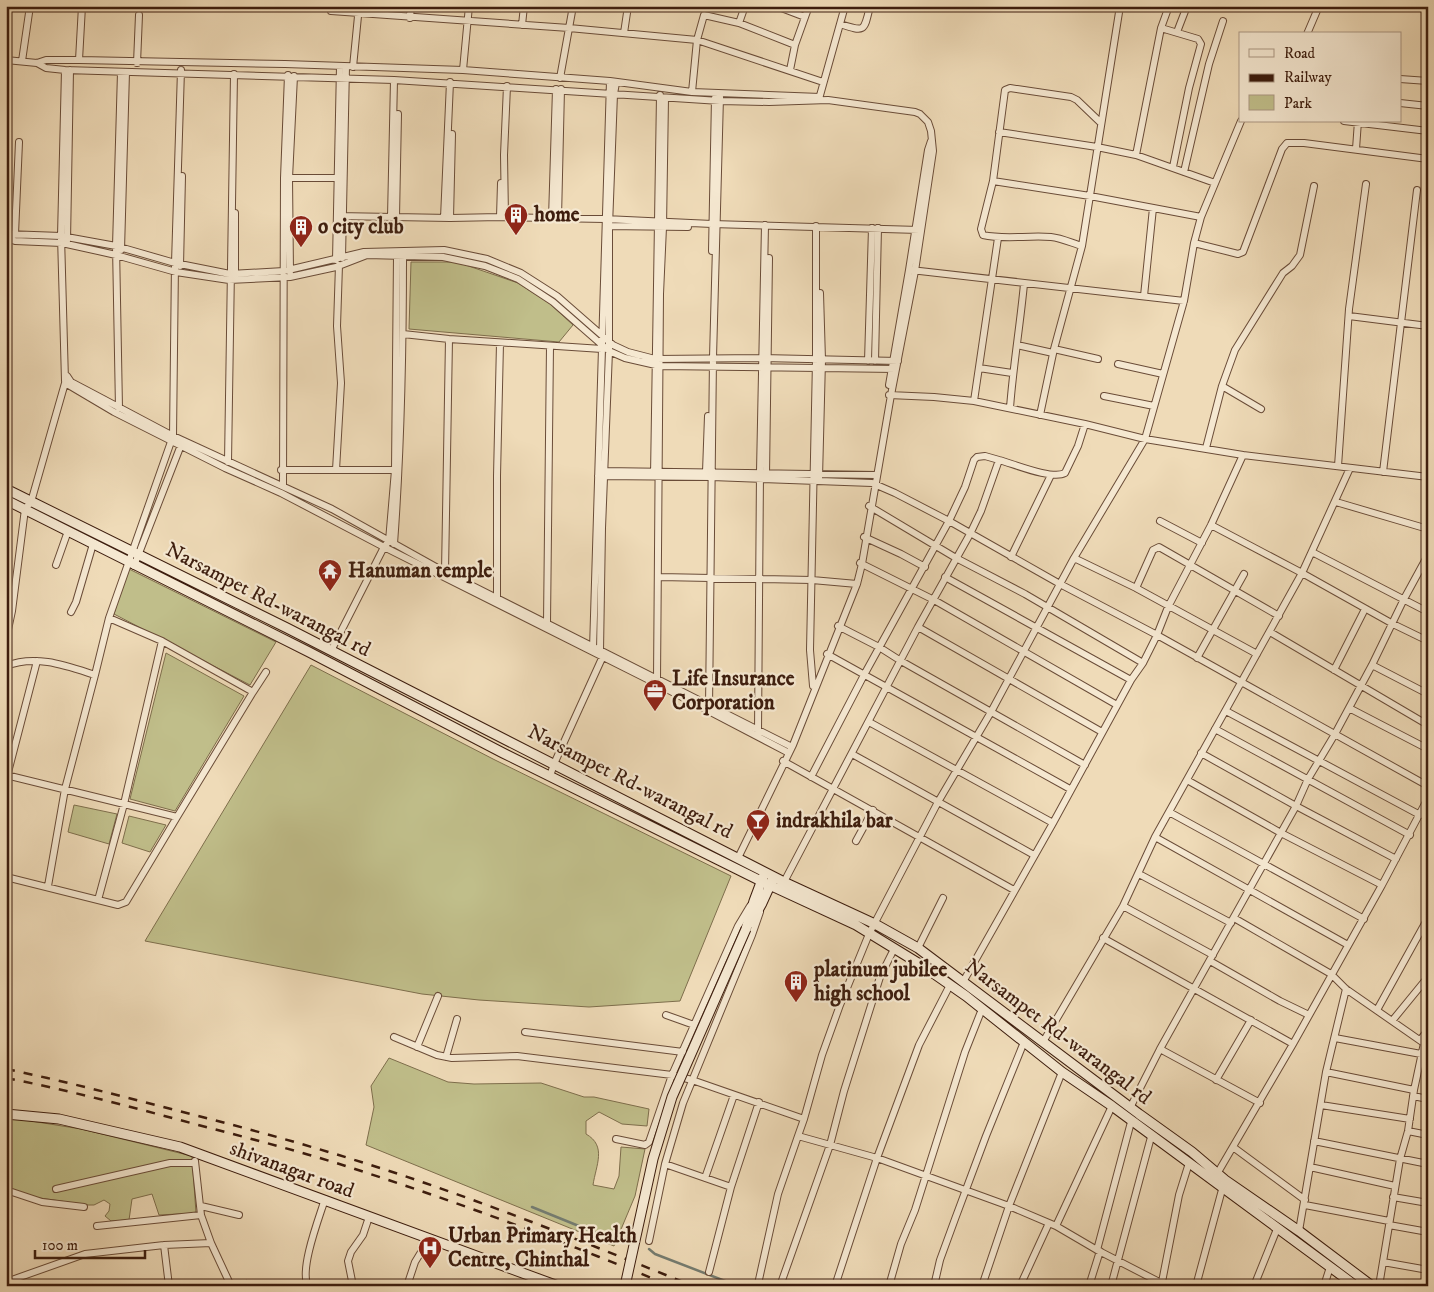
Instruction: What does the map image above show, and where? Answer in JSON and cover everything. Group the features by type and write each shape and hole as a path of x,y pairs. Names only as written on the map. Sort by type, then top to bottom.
{"main road":[{"name":"Narsampet Rd-warangal rd","path":"6,490 68,531 131,564 310,652 550,776 770,886 835,915 869,934 950,985 1062,1072 1112,1106 1151,1137 1189,1163 1221,1181 1299,1231 1372,1286"},
{"name":"Narsampet Rd-warangal rd","path":"6,500 28,505 135,552 784,882 875,924 918,948 1130,1108 1192,1152 1221,1181 1277,1229 1356,1286"},
{"path":"758,902 761,881 765,872"},
{"path":"625,1286 653,1160 672,1097 758,902 770,886 774,876"},
{"name":"shivanagar road","path":"6,1114 59,1119 180,1147 558,1286"}],"street":[{"path":"22,62 30,6"},
{"path":"80,60 82,6"},
{"path":"410,18 411,6"},
{"path":"464,70 469,6"},
{"path":"522,25 524,6"},
{"path":"560,78 573,6"},
{"path":"624,33 628,6"},
{"path":"739,23 745,6"},
{"path":"776,6 805,17"},
{"path":"790,70 795,45 809,6"},
{"path":"819,99 845,6"},
{"path":"840,24 859,30 862,29 867,21 870,6"},
{"path":"1040,415 1054,351 1082,246 1120,6"},
{"path":"1136,155 1161,28 1169,6"},
{"path":"1177,32 1187,6"},
{"path":"1308,32 1319,6"},
{"path":"354,67 359,9"},
{"path":"331,11 359,9 410,18 569,28 697,40 823,82"},
{"path":"137,62 139,15"},
{"path":"692,92 697,40 704,15 739,23 795,45"},
{"path":"1184,172 1209,64 1223,21"},
{"path":"1161,28 1198,39 1201,44 1188,88 1173,167"},
{"path":"6,60 36,63 46,60 80,60 464,70 613,82 692,92 819,99 920,114 928,122 932,139 928,150 912,271 856,584 789,749"},
{"path":"36,63 46,68 67,70 291,75 451,82 718,101 769,102 819,99"},
{"path":"48,886 65,789 109,618 131,564 172,438 179,272 184,63"},
{"path":"336,470 341,383 337,326 337,266 339,258 343,66"},
{"path":"6,639 9,610 28,505 68,382 64,240 67,70"},
{"path":"119,408 118,246 124,72"},
{"path":"228,462 235,74"},
{"path":"282,486 287,274 287,178 291,75"},
{"path":"340,216 337,178 343,77"},
{"path":"1402,79 1428,81"},
{"path":"394,217 396,80"},
{"path":"447,218 451,82"},
{"path":"550,776 599,652 601,473 605,349 602,335 613,82"},
{"path":"503,217 504,86"},
{"path":"657,681 659,577 656,474 663,98 661,87"},
{"path":"1082,246 1052,237 998,238 983,235 981,231 993,181 1004,92 1010,88 1071,97 1077,100 1101,123"},
{"path":"555,218 558,89"},
{"path":"709,707 711,362 718,93"},
{"path":"1402,103 1428,106"},
{"path":"758,1284 778,1194 804,1119 822,1055 840,1004 869,934 938,802 991,712 1074,558 1145,439 1184,301 1194,243 1201,216 1241,122"},
{"path":"1356,149 1358,122 1428,131"},
{"path":"999,132 1136,155 1215,183"},
{"path":"15,234 19,142"},
{"path":"1194,243 1238,254 1243,252 1282,149 1288,143 1304,143 1428,159"},
{"path":"287,178 337,178"},
{"path":"993,181 1201,216"},
{"path":"1338,466 1349,316 1366,184"},
{"path":"1206,448 1222,386 1235,350 1283,273 1292,266 1300,255 1314,186"},
{"path":"1383,472 1417,190"},
{"path":"1144,296 1153,208"},
{"path":"340,216 555,218 607,222 766,228 917,231"},
{"path":"605,349 609,341 607,222"},
{"path":"758,733 766,228"},
{"path":"813,686 810,650 819,364 817,228"},
{"path":"872,361 875,230"},
{"path":"6,234 118,246 232,277"},
{"path":"6,238 15,241 64,240 179,272 232,277 287,274 337,266 367,255 443,257 485,266 518,279 553,302 605,349 625,358 658,362 895,365"},
{"path":"974,401 998,238"},
{"path":"287,274 364,252 444,250 487,259 521,273 558,296 609,341 628,352 658,362"},
{"path":"331,651 384,548 392,542 399,472 403,334 400,256"},
{"path":"392,542 400,256"},
{"path":"912,271 1184,301"},
{"path":"1010,408 1012,373 1024,284"},
{"path":"1349,316 1428,326"},
{"path":"403,334 500,343 605,349"},
{"path":"445,572 449,339"},
{"path":"496,597 500,343"},
{"path":"1017,345 1098,359"},
{"path":"547,623 550,346"},
{"path":"819,364 872,361 895,365"},
{"path":"1118,364 1163,374"},
{"path":"979,368 1012,373"},
{"path":"68,382 119,408 172,438 180,445 281,493 384,548 599,652 789,749"},
{"path":"68,382 114,412 332,509 445,572 547,623 599,652"},
{"path":"1222,386 1261,409"},
{"path":"889,394 934,396 974,401 1085,424 1145,439 1243,455 1428,476"},
{"path":"1104,396 1154,406"},
{"path":"811,777 864,675 937,545 965,487 974,460 977,457 985,456 1051,475 1061,475 1064,473 1078,446 1085,424"},
{"path":"135,552 180,445"},
{"path":"962,982 1131,680 1143,663 1168,607 1211,525 1243,455"},
{"path":"784,882 918,627 970,534 999,460"},
{"path":"1043,1042 1123,906 1169,812 1302,573 1350,468"},
{"path":"282,470 395,470"},
{"path":"601,473 763,475 816,477 873,483 949,521 1428,786"},
{"path":"816,477 875,475"},
{"path":"1011,557 1051,475"},
{"path":"1336,502 1428,529"},
{"path":"870,506 956,558 1143,663"},
{"path":"1160,521 1202,543"},
{"path":"1211,525 1393,624 1428,641"},
{"path":"56,565 68,531"},
{"path":"865,538 925,567"},
{"path":"71,612 76,602 93,544"},
{"path":"1136,588 1153,550 1157,547 1279,616"},
{"path":"1312,552 1428,612"},
{"path":"1130,1108 1160,1049 1296,806 1308,779 1320,762 1428,555"},
{"path":"1074,558 1136,588 1257,654"},
{"path":"860,563 934,600 1117,705"},
{"path":"1197,658 1244,574"},
{"path":"659,577 812,580 856,584"},
{"path":"945,577 1131,680"},
{"path":"1334,670 1365,609"},
{"path":"109,618 162,641 253,692"},
{"path":"839,626 880,647 901,661 1085,765"},
{"path":"918,627 1102,732"},
{"path":"1270,632 1428,725"},
{"path":"98,900 124,804 162,641"},
{"path":"827,654 1070,788"},
{"path":"737,857 784,761 827,654"},
{"path":"36,661 7,776 177,817"},
{"path":"6,666 14,663 46,661 95,675"},
{"path":"1372,665 1428,694"},
{"path":"6,877 118,905 126,902 266,672"},
{"path":"1349,708 1428,749"},
{"path":"1226,711 1420,815"},
{"path":"869,722 1052,823"},
{"path":"1215,729 1410,835"},
{"path":"1201,753 1396,859"},
{"path":"852,754 1034,855"},
{"path":"784,761 1014,890"},
{"path":"1188,780 1281,833 1382,885"},
{"path":"1196,1286 1221,1181 1233,1147 1364,919 1428,798"},
{"path":"856,841 873,810"},
{"path":"1169,812 1364,919"},
{"path":"1156,837 1348,945"},
{"path":"1139,874 1232,920 1331,974 1346,989 1424,1043"},
{"path":"918,948 943,898"},
{"path":"616,1139 647,1144 672,1076 738,926 758,902"},
{"path":"649,1241 665,1164 683,1103 752,935 758,902"},
{"path":"1123,906 1212,958 1280,1001 1309,1015"},
{"path":"1377,1010 1428,918"},
{"path":"1104,938 1293,1044"},
{"path":"780,1286 830,1145 844,1090 880,977 894,949"},
{"path":"1392,1021 1428,977"},
{"path":"835,1286 877,1158 919,1045 950,985"},
{"path":"1299,1231 1326,1072 1346,989"},
{"path":"417,1047 438,996"},
{"path":"889,1286 901,1244 915,1210 965,1052 982,1009"},
{"path":"666,1015 694,1025"},
{"path":"446,1056 457,1019"},
{"path":"1216,1080 1251,1020"},
{"path":"1379,1286 1400,1159 1408,1131 1421,1054 1428,1030"},
{"path":"525,1032 683,1052"},
{"path":"394,1037 437,1055 466,1058 517,1056 692,1080 804,1119"},
{"path":"1335,1038 1421,1054"},
{"path":"934,1286 943,1252 986,1136 1024,1042"},
{"path":"1160,1049 1260,1103"},
{"path":"982,1286 1009,1206 1062,1072"},
{"path":"1326,1072 1414,1093 1428,1099"},
{"path":"705,1178 734,1095"},
{"path":"710,1272 731,1186 759,1102"},
{"path":"1321,1105 1410,1119"},
{"path":"1056,1226 1112,1106"},
{"path":"1089,1286 1131,1122"},
{"path":"1408,1131 1428,1134"},
{"path":"798,1136 877,1158 925,1174 1049,1222 1098,1251 1164,1284 1179,1195 1189,1163"},
{"path":"1111,1286 1151,1137"},
{"path":"1314,1142 1428,1164"},
{"path":"1233,1147 1305,1202 1428,1232"},
{"path":"194,1152 201,1215 211,1243 231,1286"},
{"path":"56,1189 170,1163 195,1163"},
{"path":"665,1164 731,1186"},
{"path":"1310,1168 1395,1186"},
{"path":"6,1190 42,1202 84,1208"},
{"path":"1393,1197 1428,1203"},
{"path":"308,1286 305,1280 306,1267 325,1199"},
{"path":"201,1206 240,1216"},
{"path":"97,1226 201,1215"},
{"path":"353,1286 348,1266 350,1257 363,1235 369,1217"},
{"path":"1020,1286 1049,1222"},
{"path":"1254,1286 1277,1229"},
{"path":"407,1286 415,1262 429,1239"},
{"path":"6,1282 85,1254 164,1245 211,1243"},
{"path":"164,1245 169,1286"},
{"path":"1383,1262 1428,1270"},
{"path":"1324,1286 1330,1267"}],"green space":[{"path":"411,262 457,262 518,283 549,303 573,325 559,342 409,329"},
{"path":"127,568 276,642 250,685 114,614"},
{"path":"166,653 244,696 175,811 130,799"},
{"path":"311,665 495,760 731,876 680,1001 589,1007 479,1000 422,994 145,941"},
{"path":"74,805 117,814 109,844 68,832"},
{"path":"129,816 166,825 150,852 122,843"},
{"path":"389,1058 448,1082 474,1084 541,1083 584,1097 594,1097 649,1109 647,1126 622,1124 599,1112 586,1121 586,1134 596,1144 598,1150 598,1163 593,1185 614,1189 619,1176 621,1147 645,1149 635,1196 614,1246 366,1145 374,1107 371,1086"},
{"path":"6,1117 81,1129 192,1156 196,1213 159,1215 152,1194 132,1199 129,1220 111,1221 105,1216 109,1211 110,1204 104,1200 94,1205 88,1205 33,1197 6,1188"}],"waterway":[{"path":"532,1207 601,1235 617,1237 628,1241"},
{"path":"649,1249 655,1254 738,1286"}],"railway":[{"path":"6,1069 210,1119 303,1144 364,1163 492,1207 693,1286"},
{"path":"6,1078 113,1102 333,1162 503,1220 671,1286"}],"place":[{"name":"home","path":"516,236"},
{"name":"o city club","path":"301,248"},
{"name":"Hanuman temple","path":"330,592"},
{"name":"Life Insurance Corporation","path":"655,712"},
{"name":"indrakhila bar","path":"758,842"},
{"name":"platinum jubilee high school","path":"796,1003"},
{"name":"Urban Primary Health Centre, Chinthal","path":"430,1269"}]}
